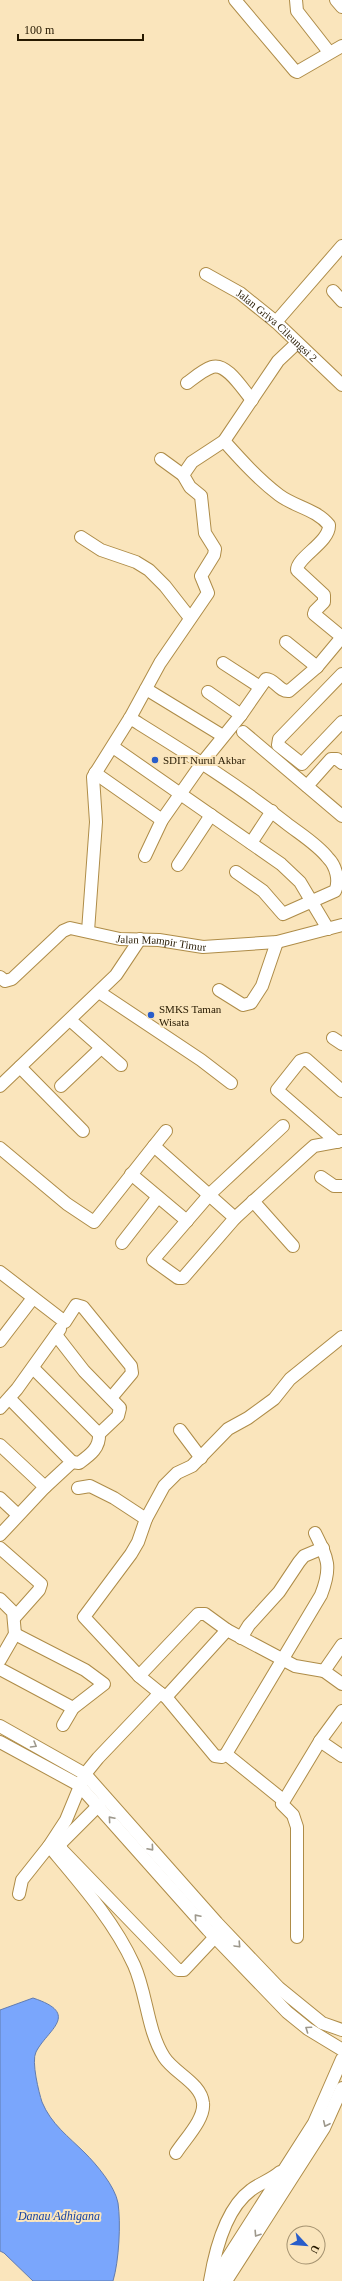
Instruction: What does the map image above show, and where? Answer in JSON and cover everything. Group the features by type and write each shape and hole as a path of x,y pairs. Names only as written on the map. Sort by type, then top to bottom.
{"street":[{"path":"235,0 297,72 329,52 342,46"},
{"path":"297,0 295,6 297,11 329,52"},
{"path":"336,0 342,7"},
{"path":"276,322 342,246"},
{"name":"Jalan Griya Cileungsi 2","path":"206,274 240,293 276,322 342,385"},
{"path":"333,291 342,301"},
{"path":"183,475 192,462 224,440 278,361 297,343"},
{"path":"187,383 210,368 219,367 227,371 252,400"},
{"path":"145,856 162,820 202,762 241,715 267,678 283,691 288,691 317,667 342,637 314,614 324,602 324,595 297,570 299,564 310,554 329,531 330,526 315,513 280,496 250,470 224,440"},
{"path":"88,931 96,822 92,781 95,773 130,718 146,689 190,618 208,593 201,576 214,555 215,549 205,534 201,496 190,488 183,475 161,459"},
{"path":"81,536 100,550 136,562 149,570 165,586 190,618"},
{"path":"286,642 317,667"},
{"path":"223,663 260,687"},
{"path":"342,674 279,739 278,746 302,764 342,722"},
{"path":"146,689 223,736"},
{"path":"208,692 241,715"},
{"path":"130,718 202,762 272,811 329,858 338,878 338,885 335,891 311,900 283,914 263,891 236,872"},
{"path":"243,732 342,816"},
{"path":"113,746 281,864 300,882 328,929"},
{"path":"307,786 331,760 337,759 342,763"},
{"path":"95,773 162,820"},
{"path":"251,843 272,811"},
{"path":"178,865 211,815"},
{"name":"Jalan Mampir Timur","path":"0,977 5,981 12,979 62,931 70,928 120,939 140,939 203,947 277,942 342,925"},
{"path":"0,1086 116,975 140,939"},
{"path":"219,990 244,1005 251,1004 262,986 277,942"},
{"path":"99,992 201,1060 231,1083"},
{"path":"70,1020 121,1066"},
{"path":"61,1086 101,1048"},
{"path":"339,1141 277,1090 300,1061 306,1059 342,1091"},
{"path":"20,1067 83,1131"},
{"path":"283,1126 210,1194 153,1260 181,1279 235,1218 314,1146 339,1141"},
{"path":"0,1148 67,1204 94,1222 166,1130"},
{"path":"154,1146 210,1194 235,1218"},
{"path":"131,1174 157,1198 187,1221"},
{"path":"321,1177 334,1186 342,1186"},
{"path":"122,1243 157,1198"},
{"path":"253,1201 293,1246"},
{"path":"0,1272 66,1322"},
{"path":"0,1341 34,1298"},
{"path":"0,1408 10,1399 33,1368 66,1322 76,1305 80,1304 131,1366 132,1373 111,1398"},
{"path":"56,1335 79,1365 119,1406 121,1412 99,1434"},
{"path":"315,1532 323,1548 329,1566 328,1577 321,1595 226,1754 222,1757 215,1756 163,1695 139,1676 84,1617 131,1554 138,1542 146,1519 164,1486 177,1473 192,1466 228,1429 248,1418 274,1399 290,1379 342,1337"},
{"path":"10,1399 72,1462 79,1463 97,1448 100,1440 99,1434 33,1368"},
{"path":"180,1430 200,1458"},
{"path":"0,1445 45,1487"},
{"path":"0,1535 45,1487 72,1462"},
{"path":"78,1488 90,1486 114,1498 146,1519"},
{"path":"0,1498 18,1515"},
{"path":"0,1548 41,1584 39,1590 14,1617"},
{"path":"241,1638 253,1621 279,1592 304,1556 323,1548"},
{"path":"0,1599 10,1608 14,1617 15,1634 0,1660 73,1708"},
{"path":"139,1676 198,1614 205,1614 227,1630 294,1666 324,1671 342,1684"},
{"path":"19,1894 22,1880 49,1846 66,1820 85,1774 98,1758 227,1630"},
{"path":"15,1634 85,1670 104,1684 73,1708 63,1725"},
{"path":"324,1671 342,1645"},
{"path":"297,1937 296,1827 293,1816 282,1806 283,1800 320,1741 342,1711"},
{"path":"0,1726 85,1774 214,1930 300,2007 322,2023 342,2030"},
{"path":"320,1741 342,1756"},
{"path":"0,1742 79,1786 214,1930 288,2012 308,2029 342,2050 314,2123 291,2170 226,2281"},
{"path":"226,1754 283,1800"},
{"path":"99,1806 63,1841 60,1845 62,1850 178,1970 184,1970 214,1930"},
{"path":"49,1846 98,1906 134,1965 154,2035 165,2059 198,2090 202,2097 203,2105 200,2116 176,2153"},
{"path":"212,2281 291,2170 324,2128 342,2088"},
{"path":"212,2281 215,2254 222,2233 241,2201 250,2191 291,2170"}],"water":[{"name":"Danau Adhigana","path":"33,1998 48,2004 56,2010 58,2016 57,2023 41,2044 35,2056 34,2062 36,2077 42,2102 55,2124 99,2169 113,2190 118,2203 118,2253 113,2281 33,2281 4,2253 0,2251 0,2010"}],"place":[{"name":"SDIT Nurul Akbar","path":"155,760"},
{"name":"SMKS Taman Wisata","path":"151,1015"}]}
